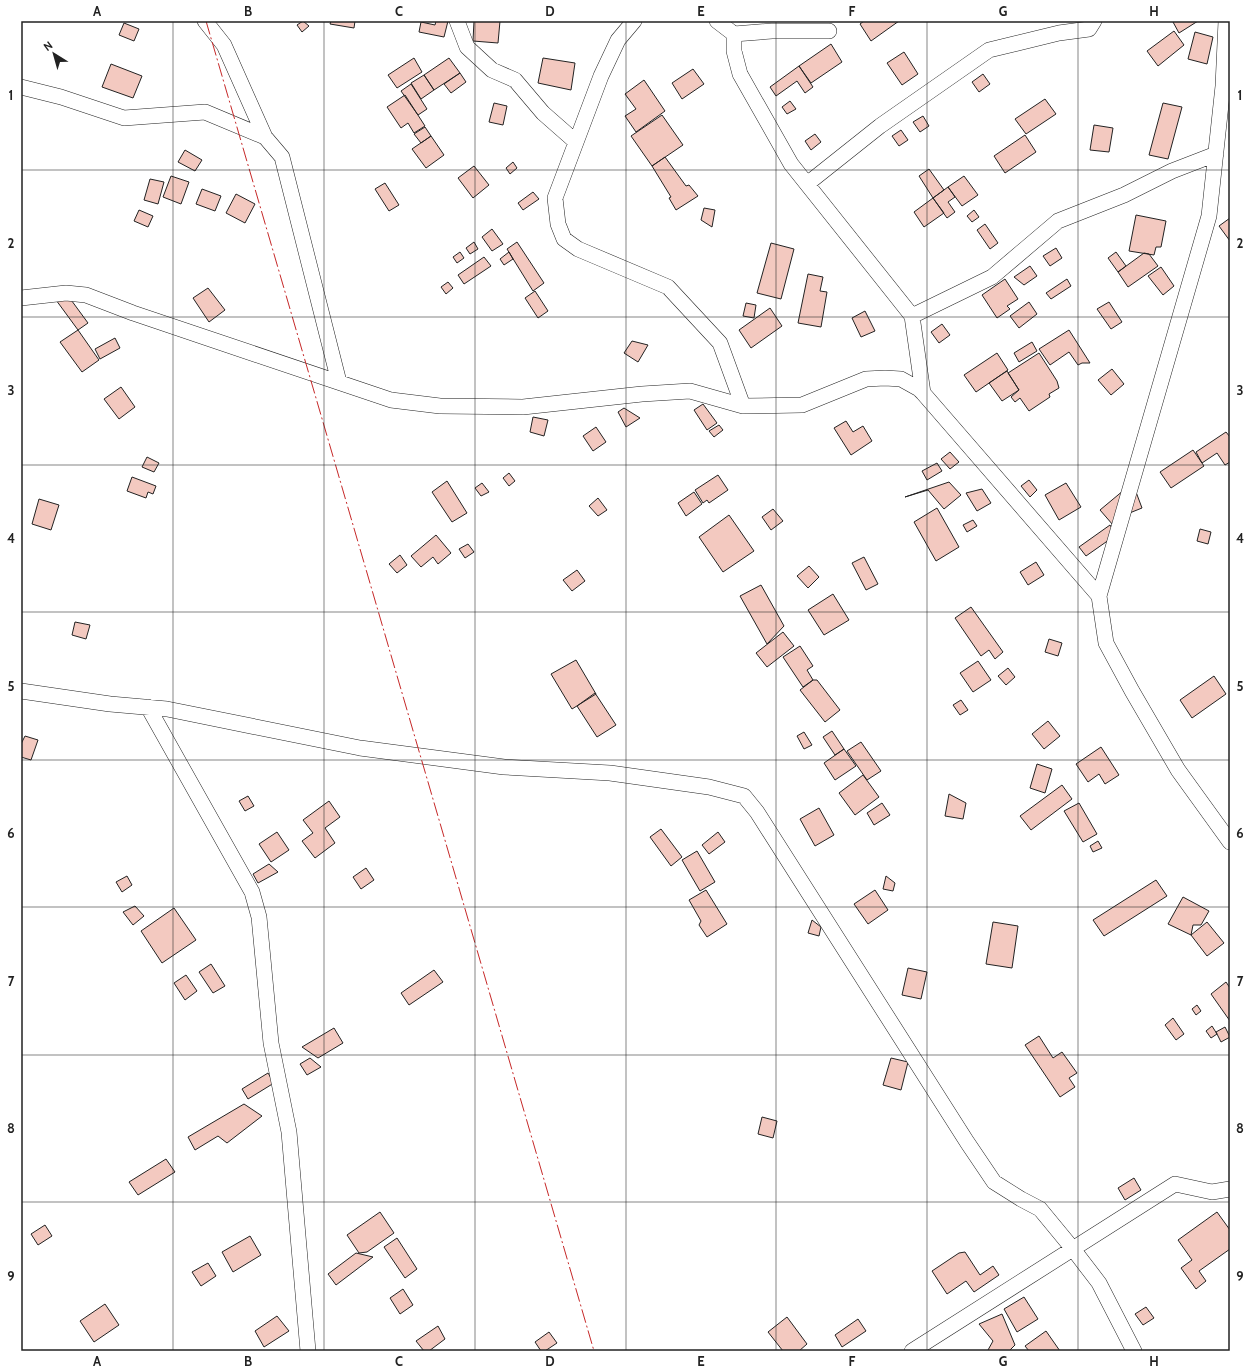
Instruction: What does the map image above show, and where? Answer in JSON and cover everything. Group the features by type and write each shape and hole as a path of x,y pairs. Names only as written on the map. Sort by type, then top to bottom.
{"street":[{"path":"205,21 224,45 265,137 282,157 339,382"},
{"path":"457,21 467,47 492,70 515,80 543,113 576,142"},
{"path":"634,21 618,40 601,76 555,198 558,224 564,239 578,249 668,287 720,343 744,406"},
{"path":"717,21 734,34 776,26 829,31"},
{"path":"807,184 880,126 989,50 1059,33 1089,29 1094,21"},
{"path":"1226,21 1226,94 1216,154 1209,216 1099,596 1106,643 1178,770 1230,842"},
{"path":"734,34 734,51 740,74 792,164 912,316 923,393"},
{"path":"21,87 61,97 124,118 205,112 265,137"},
{"path":"912,316 992,277 1058,222 1124,195 1172,171 1216,154"},
{"path":"21,298 66,293 86,295 133,313 391,400 440,406 523,407 642,394 690,391 744,406 802,405 866,379 901,379 919,389 923,393 1099,596"},
{"path":"21,691 167,709 360,748 504,767 610,773 710,787 744,796 757,812 994,1182 1020,1199 1040,1209 1098,1283 1134,1351"},
{"path":"148,707 252,892 258,917 271,1043 289,1132 308,1351"},
{"path":"912,1351 1175,1184 1212,1192 1230,1189"}],"building":[{"path":"303,21 309,26 302,32 297,25"},
{"path":"331,21 355,21 354,28 330,24"},
{"path":"436,21 448,21 444,37 419,32 421,22 435,25"},
{"path":"474,21 500,21 498,43 473,41"},
{"path":"864,21 899,21 871,41 860,24"},
{"path":"1198,21 1179,33 1173,22"},
{"path":"124,23 139,29 134,41 119,35"},
{"path":"1174,31 1184,45 1158,66 1147,51"},
{"path":"1195,32 1213,37 1207,64 1188,59"},
{"path":"831,44 842,62 811,83 799,66"},
{"path":"904,52 918,74 902,85 887,63"},
{"path":"414,58 422,72 397,88 388,75"},
{"path":"449,58 460,73 434,90 424,75"},
{"path":"543,58 575,63 571,90 538,83"},
{"path":"111,64 142,76 133,98 102,87"},
{"path":"799,66 813,87 805,93 797,81 776,96 770,87"},
{"path":"693,69 704,84 682,99 672,83"},
{"path":"460,73 466,82 451,93 444,84"},
{"path":"983,74 990,84 979,92 972,82"},
{"path":"424,75 434,90 421,99 411,83"},
{"path":"644,80 665,111 636,132 625,116 636,109 625,94"},
{"path":"411,84 427,109 418,115 401,91"},
{"path":"405,95 425,126 414,133 408,123 401,128 387,107"},
{"path":"1045,99 1056,114 1026,134 1015,119"},
{"path":"790,101 796,109 787,114 782,107"},
{"path":"494,103 507,106 503,125 489,122"},
{"path":"1163,103 1182,107 1168,159 1149,155"},
{"path":"662,115 683,145 652,166 631,136"},
{"path":"923,116 929,126 920,132 913,122"},
{"path":"1094,125 1113,128 1109,152 1090,150"},
{"path":"425,127 431,136 421,143 414,134"},
{"path":"901,130 908,140 899,146 892,136"},
{"path":"815,134 821,142 811,150 805,141"},
{"path":"1025,135 1036,152 1005,173 994,156"},
{"path":"431,136 444,155 426,168 412,149"},
{"path":"185,150 202,160 195,171 178,162"},
{"path":"665,157 686,186 689,185 698,196 676,210 669,198 671,197 652,166"},
{"path":"513,162 517,168 510,174 506,168"},
{"path":"474,166 489,185 473,198 458,178"},
{"path":"929,169 944,190 933,198 919,176"},
{"path":"171,176 189,182 181,204 163,197"},
{"path":"964,176 978,195 962,206 948,187"},
{"path":"150,179 164,182 158,204 144,200"},
{"path":"385,183 399,205 389,211 375,189"},
{"path":"948,187 955,197 948,202 955,212 947,218 933,198"},
{"path":"202,189 221,196 215,211 196,204"},
{"path":"533,192 539,199 523,210 518,203"},
{"path":"236,194 255,204 245,223 226,213"},
{"path":"933,198 944,213 924,227 914,212"},
{"path":"704,208 715,210 712,227 701,220"},
{"path":"139,210 153,216 148,227 134,221"},
{"path":"974,210 979,217 972,222 967,216"},
{"path":"1136,215 1166,221 1161,247 1156,247 1154,255 1129,251"},
{"path":"1230,218 1230,241 1219,226"},
{"path":"985,224 998,243 990,249 977,230"},
{"path":"492,229 503,244 492,251 482,237"},
{"path":"474,242 478,249 470,254 466,248"},
{"path":"517,242 544,283 533,291 507,249"},
{"path":"771,243 794,249 781,299 757,293"},
{"path":"1056,248 1062,258 1050,266 1043,256"},
{"path":"460,252 464,258 457,263 453,257"},
{"path":"509,252 513,259 504,265 500,259"},
{"path":"1116,252 1126,266 1118,272 1108,258"},
{"path":"1144,253 1149,254 1158,266 1128,287 1118,272"},
{"path":"484,257 491,266 464,284 458,275"},
{"path":"1030,266 1037,276 1024,285 1014,277"},
{"path":"1161,267 1174,286 1163,295 1148,276"},
{"path":"808,274 823,277 820,291 827,292 821,327 798,323"},
{"path":"1005,279 1018,299 1007,306 1010,309 997,318 982,295"},
{"path":"1067,279 1071,286 1051,299 1046,293"},
{"path":"448,282 453,288 446,294 441,287"},
{"path":"208,288 225,310 209,322 193,298"},
{"path":"535,291 548,311 538,318 525,298"},
{"path":"66,293 88,323 78,330 56,300"},
{"path":"1029,302 1037,314 1019,328 1010,316"},
{"path":"1109,302 1122,322 1111,329 1097,309"},
{"path":"746,303 756,305 754,318 743,316"},
{"path":"770,308 782,326 751,348 739,330"},
{"path":"865,311 875,331 861,337 852,318"},
{"path":"942,324 950,335 939,343 931,332"},
{"path":"78,330 99,360 82,372 60,342"},
{"path":"1069,330 1090,363 1082,363 1078,365 1069,352 1050,365 1039,349"},
{"path":"115,338 120,348 100,359 95,349"},
{"path":"632,341 648,345 638,362 624,353"},
{"path":"1032,342 1037,351 1019,362 1014,353"},
{"path":"997,353 1008,370 976,392 964,375"},
{"path":"1039,353 1057,381 1059,388 1049,394 1050,397 1029,411 1020,398 1015,402 1011,397 1019,390 1008,373"},
{"path":"1112,369 1124,384 1111,395 1098,380"},
{"path":"1007,371 1019,390 1002,401 989,383"},
{"path":"121,387 135,407 119,419 104,399"},
{"path":"703,404 717,423 707,430 694,410"},
{"path":"624,408 640,418 626,427 618,412"},
{"path":"533,417 548,420 544,436 530,432"},
{"path":"846,421 853,432 863,426 872,441 851,455 834,428"},
{"path":"719,425 723,430 714,437 709,431"},
{"path":"596,427 606,442 593,451 583,436"},
{"path":"1226,432 1230,437 1230,462 1225,465 1217,453 1202,463 1196,452"},
{"path":"1193,450 1204,466 1171,488 1160,472"},
{"path":"950,452 959,462 950,469 941,459"},
{"path":"147,457 159,463 154,472 142,467"},
{"path":"937,463 942,471 927,480 922,471"},
{"path":"509,473 515,481 509,486 503,478"},
{"path":"718,475 728,490 709,503 707,500 703,503 695,490"},
{"path":"132,477 156,486 153,494 148,492 146,498 127,491"},
{"path":"1029,480 1037,490 1030,497 1021,486"},
{"path":"447,481 467,513 452,522 432,492"},
{"path":"949,482 961,495 944,509 928,490 905,497"},
{"path":"482,483 489,492 481,496 475,488"},
{"path":"1066,483 1081,507 1059,520 1045,495"},
{"path":"982,489 991,503 977,511 966,493"},
{"path":"1124,490 1113,525 1100,510"},
{"path":"694,492 702,504 686,516 678,503"},
{"path":"1136,492 1142,508 1127,514"},
{"path":"598,498 607,510 598,516 589,506"},
{"path":"39,499 59,505 51,530 32,524"},
{"path":"937,508 959,547 936,561 914,522"},
{"path":"773,509 783,521 771,530 762,517"},
{"path":"729,515 754,551 723,572 699,537"},
{"path":"973,520 977,526 967,532 963,525"},
{"path":"1110,525 1116,535 1086,556 1079,547"},
{"path":"1200,529 1211,532 1208,544 1197,541"},
{"path":"436,535 451,553 438,564 433,557 421,567 411,556"},
{"path":"468,544 474,552 465,558 459,549"},
{"path":"400,555 407,565 397,573 389,564"},
{"path":"864,557 878,584 866,590 852,563"},
{"path":"1036,562 1044,575 1028,585 1020,572"},
{"path":"809,566 819,577 808,588 797,576"},
{"path":"577,570 585,581 572,591 563,580"},
{"path":"761,585 784,626 767,644 740,596"},
{"path":"833,594 849,620 824,635 808,610"},
{"path":"971,607 1003,652 995,659 989,650 981,656 955,618"},
{"path":"75,622 90,625 86,639 72,635"},
{"path":"783,632 794,646 767,667 756,653"},
{"path":"1049,639 1062,643 1058,656 1045,652"},
{"path":"800,646 813,666 807,670 813,680 803,687 783,657"},
{"path":"576,660 596,694 572,709 551,674"},
{"path":"978,661 991,680 973,692 960,673"},
{"path":"1008,668 1015,677 1006,685 998,676"},
{"path":"1214,676 1226,694 1192,718 1180,700"},
{"path":"813,680 817,680 840,710 825,722 800,690"},
{"path":"595,693 616,725 597,737 577,706"},
{"path":"961,700 968,710 960,715 953,705"},
{"path":"1048,721 1060,736 1044,749 1032,734"},
{"path":"832,731 844,749 835,755 823,737"},
{"path":"804,732 812,745 804,749 797,736"},
{"path":"25,736 38,740 31,760 21,757 21,744"},
{"path":"861,742 881,771 867,780 847,751"},
{"path":"1101,747 1119,775 1105,784 1099,774 1088,782 1076,764"},
{"path":"844,749 856,766 835,780 824,763"},
{"path":"1037,764 1052,769 1045,793 1030,788"},
{"path":"863,775 879,797 855,815 839,793"},
{"path":"1062,785 1072,799 1031,830 1020,816"},
{"path":"949,794 966,803 963,819 945,816"},
{"path":"248,796 254,806 245,811 239,801"},
{"path":"329,801 340,817 325,828 335,843 315,858 302,841 313,833 303,820"},
{"path":"882,803 890,815 874,825 867,813"},
{"path":"1079,803 1097,834 1083,842 1064,811"},
{"path":"819,808 834,835 815,846 800,819"},
{"path":"661,829 682,857 671,866 650,837"},
{"path":"277,832 289,850 271,862 259,844"},
{"path":"718,832 725,842 709,854 702,845"},
{"path":"1098,841 1102,848 1093,852 1090,846"},
{"path":"697,851 715,882 700,891 682,860"},
{"path":"269,864 278,872 258,883 253,874"},
{"path":"366,868 374,880 361,889 353,877"},
{"path":"127,876 132,885 122,892 116,882"},
{"path":"886,876 895,883 893,891 883,889"},
{"path":"1156,880 1167,896 1104,936 1093,920"},
{"path":"706,890 727,924 707,937 699,925 701,921 689,900"},
{"path":"875,890 888,910 868,924 854,904"},
{"path":"1183,897 1209,911 1201,925 1193,925 1191,935 1168,924"},
{"path":"135,906 144,916 133,925 123,912"},
{"path":"174,908 196,940 162,963 141,931"},
{"path":"812,920 821,927 819,936 808,933"},
{"path":"993,922 1018,926 1012,968 986,964"},
{"path":"1207,922 1224,943 1207,956 1191,935"},
{"path":"211,964 225,986 213,993 199,972"},
{"path":"908,968 927,972 921,999 902,995"},
{"path":"434,970 443,982 409,1005 401,993"},
{"path":"186,975 197,991 185,1000 174,983"},
{"path":"1226,982 1230,988 1230,1021 1211,994"},
{"path":"1197,1005 1201,1011 1196,1015 1192,1009"},
{"path":"1173,1018 1184,1034 1176,1040 1165,1025"},
{"path":"1212,1026 1217,1034 1211,1038 1206,1031"},
{"path":"1225,1027 1230,1037 1221,1042 1216,1032"},
{"path":"334,1028 343,1043 318,1058 302,1047"},
{"path":"1039,1036 1053,1058 1062,1052 1077,1073 1069,1078 1075,1087 1060,1097 1025,1045"},
{"path":"310,1058 321,1067 307,1075 300,1064"},
{"path":"891,1058 908,1062 901,1090 883,1085"},
{"path":"268,1073 274,1083 248,1099 242,1089"},
{"path":"244,1104 262,1116 227,1143 218,1136 195,1150 188,1137"},
{"path":"762,1117 777,1121 773,1138 758,1134"},
{"path":"166,1159 175,1172 138,1195 129,1182"},
{"path":"1134,1178 1141,1190 1125,1200 1118,1188"},
{"path":"380,1212 394,1233 367,1252 359,1253 347,1235"},
{"path":"1217,1212 1230,1230 1230,1249 1199,1271 1206,1281 1196,1289 1181,1268 1192,1260 1178,1240"},
{"path":"45,1225 52,1236 38,1245 31,1234"},
{"path":"250,1236 261,1255 233,1272 222,1252"},
{"path":"397,1238 417,1269 405,1278 384,1247"},
{"path":"965,1252 980,1275 993,1266 999,1275 974,1292 966,1281 947,1294 932,1271 959,1253"},
{"path":"356,1253 373,1257 336,1285 328,1274"},
{"path":"208,1263 216,1276 201,1286 192,1272"},
{"path":"403,1289 413,1305 400,1314 390,1298"},
{"path":"1024,1297 1038,1319 1017,1332 1004,1309"},
{"path":"105,1304 119,1325 94,1342 80,1321"},
{"path":"1146,1307 1154,1318 1143,1325 1135,1314"},
{"path":"1002,1314 1015,1345 1009,1351 989,1351 988,1350 993,1341 979,1324"},
{"path":"277,1316 289,1331 264,1347 255,1331"},
{"path":"787,1317 807,1344 799,1351 783,1351 768,1332"},
{"path":"858,1319 866,1331 842,1347 835,1335"},
{"path":"438,1326 445,1339 429,1351 424,1351 416,1341"},
{"path":"1046,1331 1060,1351 1029,1351 1025,1346"},
{"path":"549,1332 557,1343 545,1351 541,1351 535,1342"}],"power":[{"path":"206,21 594,1351"}]}
